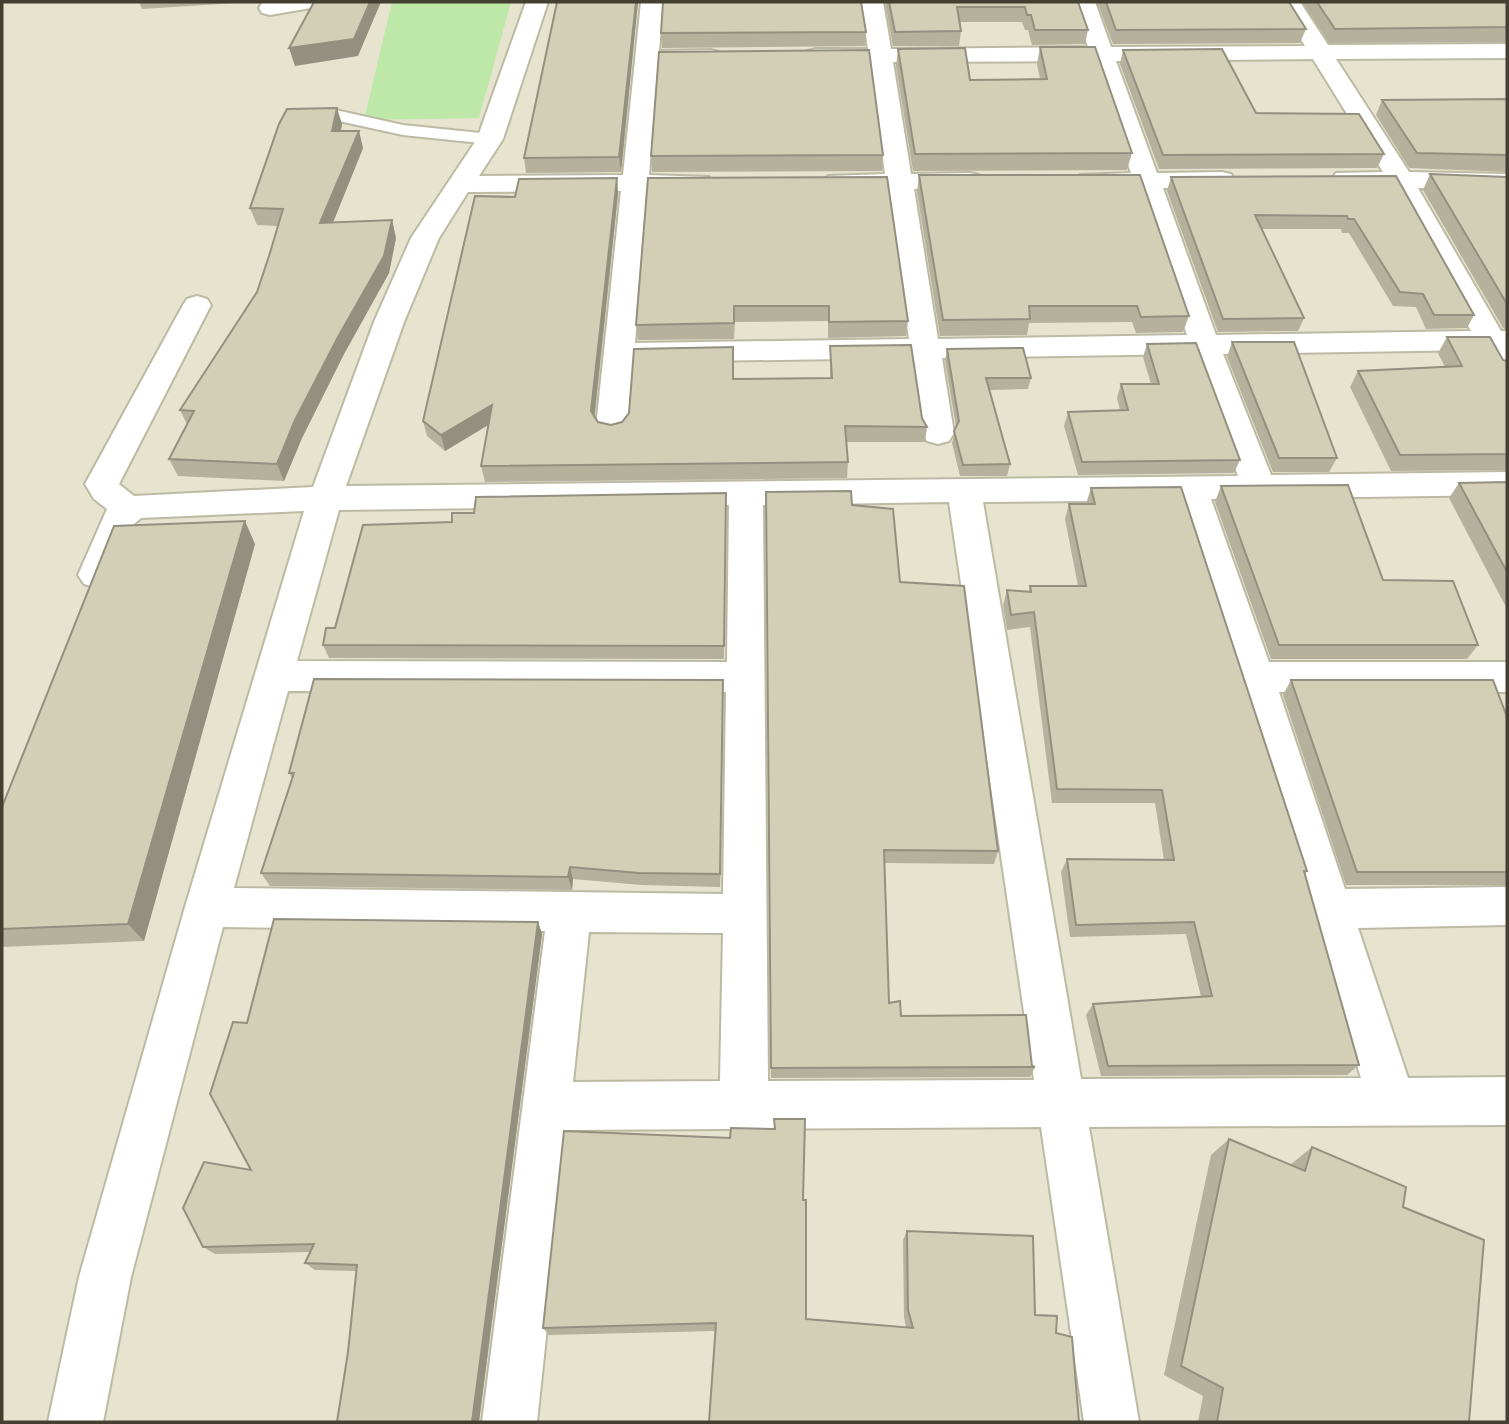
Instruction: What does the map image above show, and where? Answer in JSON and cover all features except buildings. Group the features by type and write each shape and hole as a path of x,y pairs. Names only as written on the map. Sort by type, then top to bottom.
{"street":[{"path":"271,8 309,2"},
{"path":"75,1422 105,1278 207,907 325,498 389,322 425,238 490,139 537,2"},
{"path":"612,427 652,2"},
{"path":"872,2 938,433"},
{"path":"1084,2 1205,345 1259,487"},
{"path":"1289,2 1498,340 1507,368"},
{"path":"798,57 1507,51"},
{"path":"647,58 729,57"},
{"path":"1065,181 1246,180"},
{"path":"1316,180 1507,182"},
{"path":"816,182 996,181"},
{"path":"461,184 719,183"},
{"path":"129,509 106,491 102,484 197,304"},
{"path":"619,353 1498,340"},
{"path":"83,609 118,518 129,509 144,505 325,498 1507,484"},
{"path":"1190,488 1255,677 1392,1102"},
{"path":"964,491 1112,1422"},
{"path":"744,1105 746,493"},
{"path":"274,676 745,677"},
{"path":"1255,677 1507,677"},
{"path":"1331,909 1507,906"},
{"path":"207,907 745,914"},
{"path":"509,1422 569,912"},
{"path":"545,1106 1507,1101"}],"lane":[{"path":"331,114 403,130 490,139"}],"shaded area":[{"path":"2,2 1507,2 1507,1422 2,1422"}],"green space":[{"path":"392,2 511,2 479,118 364,120"}]}
